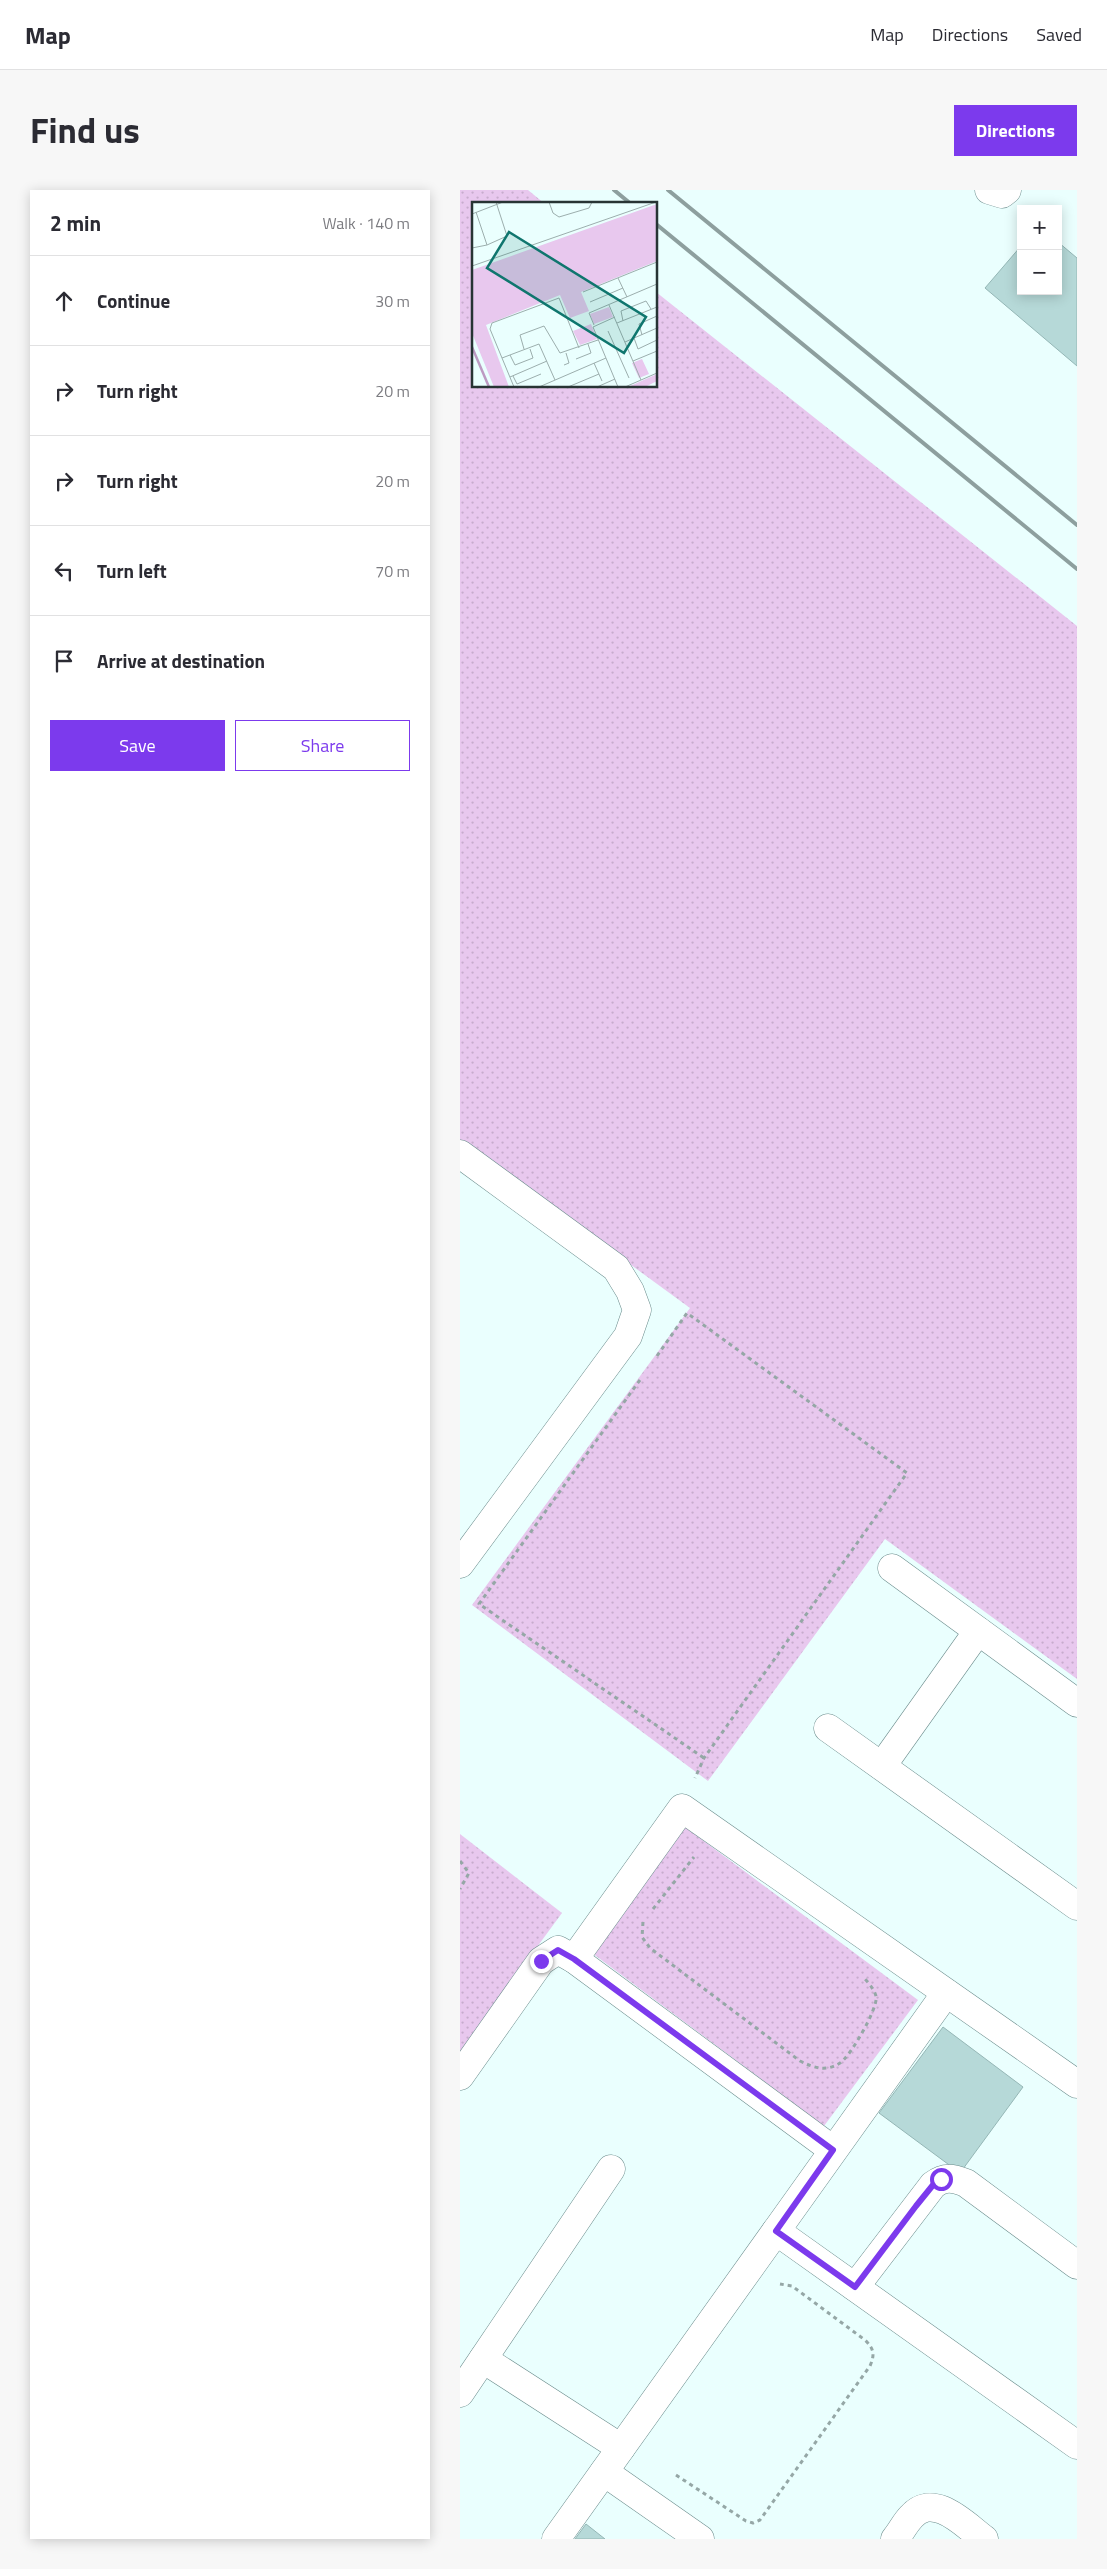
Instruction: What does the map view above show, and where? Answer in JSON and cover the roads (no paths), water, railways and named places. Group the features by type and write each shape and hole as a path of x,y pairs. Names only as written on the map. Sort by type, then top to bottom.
{"street":[{"path":"989,190 1002,194 1007,190"},
{"path":"460,1154 616,1268 630,1290 637,1310 628,1336 460,1564"},
{"path":"892,1568 1077,1702"},
{"path":"882,1766 978,1631"},
{"path":"828,1728 1077,1906"},
{"path":"574,1959 682,1808 1077,2084"},
{"path":"460,2076 541,1961 558,1950 574,1959 833,2150"},
{"path":"556,2539 946,1992"},
{"path":"460,2393 611,2169"},
{"path":"855,2287 933,2185 941,2179 952,2178 966,2183 1077,2266"},
{"path":"776,2231 1077,2445"},
{"path":"483,2359 621,2448"},
{"path":"604,2472 700,2539"},
{"path":"895,2539 912,2515 930,2506 941,2508 984,2539"}],"railway":[{"path":"614,190 629,202"},
{"path":"668,190 1077,525"},
{"path":"658,226 1077,569"}]}
